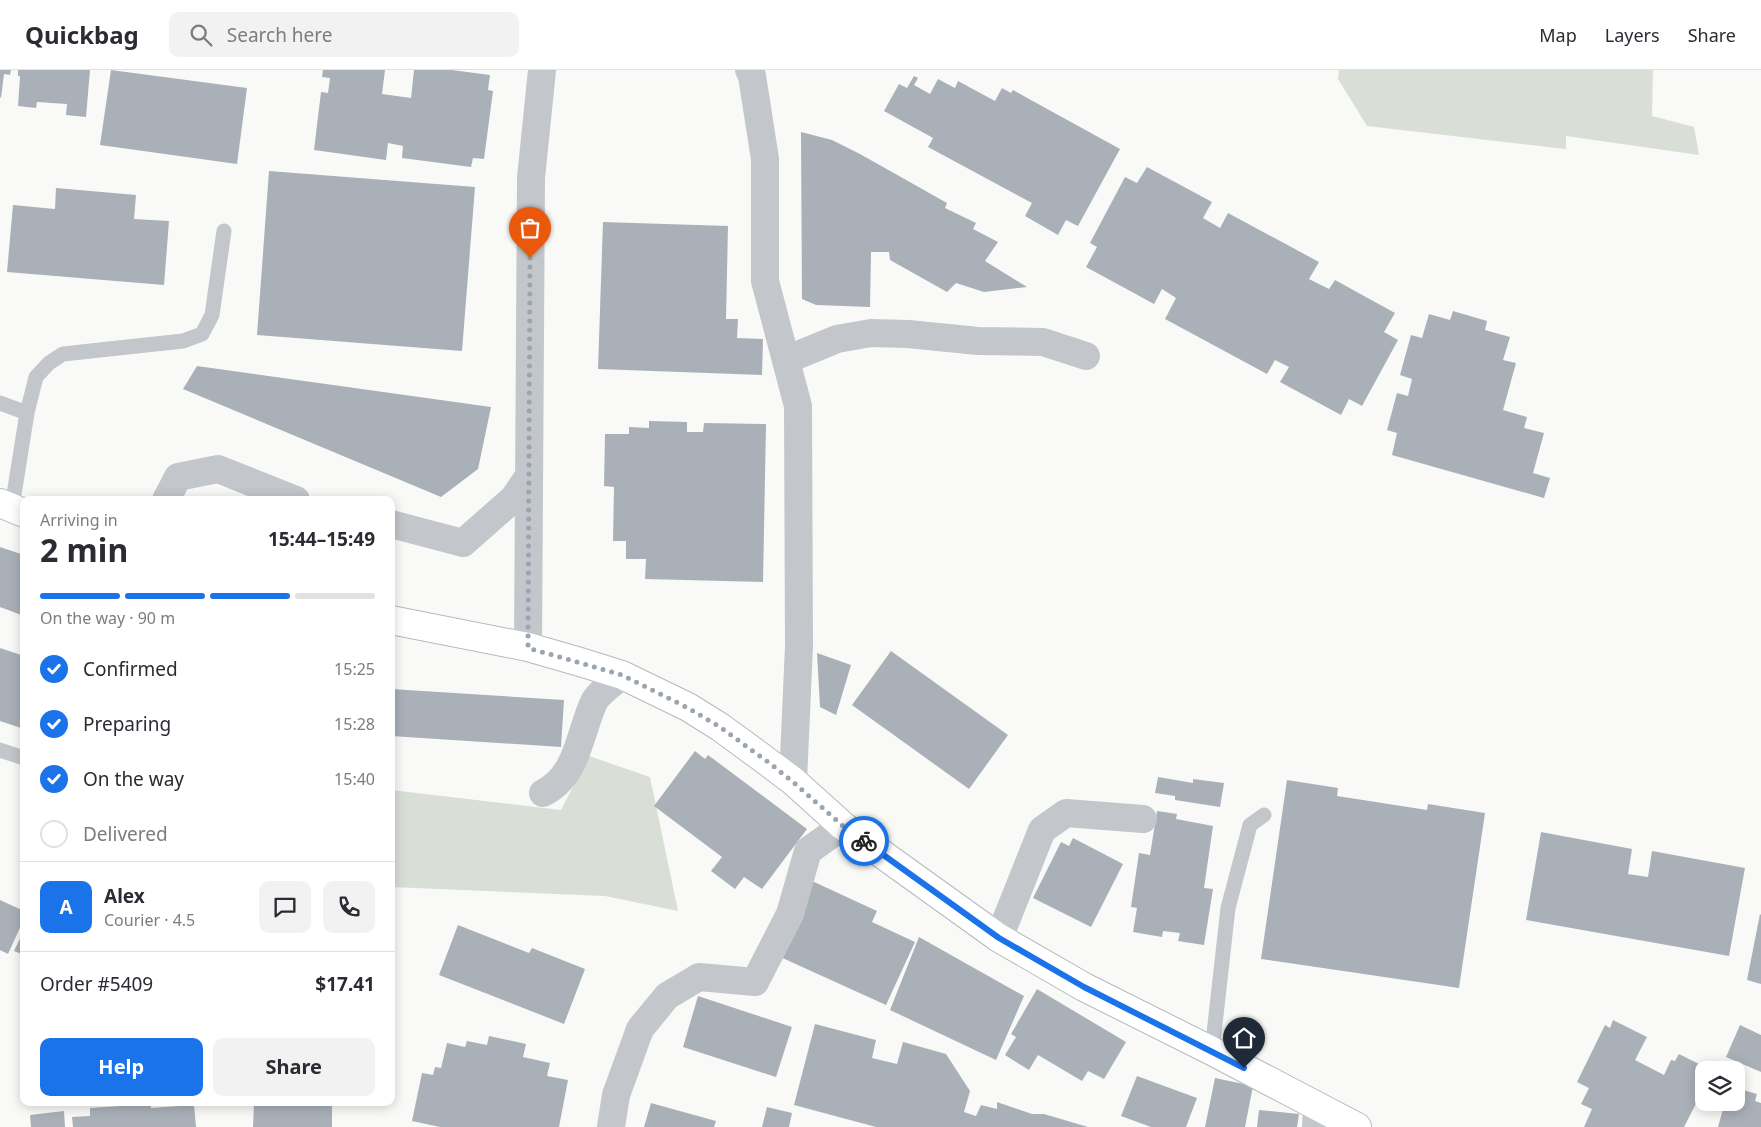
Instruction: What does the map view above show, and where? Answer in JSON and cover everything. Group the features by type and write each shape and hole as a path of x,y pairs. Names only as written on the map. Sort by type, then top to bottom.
{"highway":[{"path":"395,621 528,648 622,675 672,699 720,727 793,782 843,826 999,938 1084,987 1212,1050 1317,1117 1357,1127"}],"street":[{"path":"528,648 531,178 542,70"},
{"path":"749,70 752,76 765,159 765,281 798,406 799,646 793,782"},
{"path":"786,360 837,339 871,333 908,334 978,342 1043,342 1086,356"},
{"path":"168,496 178,477 218,469 279,496"},
{"path":"395,525 463,543 514,498 528,477"},
{"path":"543,793 553,788 573,762 595,700 622,675"},
{"path":"999,938 1042,830 1066,812 1143,818"},
{"path":"611,1127 616,1095 640,1029 667,996 699,977 754,982 790,914 808,851 843,826"}],"lane":[{"path":"12,508 27,413 36,377 49,363 63,354 183,341 202,334 212,314 224,231"},
{"path":"0,403 27,413"},
{"path":"0,750 20,757"},
{"path":"1212,1050 1228,908 1250,825 1264,815"}],"shaded area":[{"path":"1339,70 1653,70 1652,116 1694,127 1699,155 1566,136 1566,149 1367,126 1338,79"},
{"path":"589,756 650,777 678,911 605,896 395,887 395,790 561,810"}],"building":[{"path":"0,70 11,70 10,75 4,74 1,98 0,97"},
{"path":"18,70 90,70 86,117 66,115 67,104 37,102 36,108 18,106 20,76 18,76"},
{"path":"111,70 247,88 237,164 100,145"},
{"path":"323,70 385,70 382,94 411,98 414,70 452,70 490,75 488,90 493,91 484,159 473,158 471,167 402,158 403,146 388,143 386,160 314,150 321,92 328,93 330,78 322,77"},
{"path":"914,76 918,78 914,85 930,94 938,79 955,88 958,81 995,101 1002,88 1011,93 1013,90 1120,149 1078,226 1066,220 1058,235 1025,216 1032,203 928,147 933,138 884,111 899,84 907,88"},
{"path":"801,132 832,140 947,203 945,208 976,223 973,229 998,242 985,261 1027,287 984,292 956,283 947,292 890,260 889,252 871,252 870,307 816,305 802,299"},
{"path":"1147,167 1212,202 1203,218 1220,228 1228,213 1319,262 1309,279 1329,289 1335,280 1395,313 1384,332 1398,340 1362,406 1349,399 1341,415 1280,382 1289,367 1275,360 1267,374 1165,319 1176,298 1162,289 1154,304 1086,267 1097,247 1090,243 1125,177 1137,183"},
{"path":"269,171 475,187 462,351 257,335"},
{"path":"56,188 136,195 134,219 169,221 164,285 7,272 13,205 55,209"},
{"path":"603,222 728,226 726,319 738,319 737,338 763,339 762,375 598,369"},
{"path":"1453,311 1487,321 1485,330 1510,337 1503,360 1516,363 1503,410 1527,417 1524,428 1544,433 1533,473 1550,478 1544,498 1392,455 1397,433 1387,430 1397,393 1408,396 1412,379 1400,375 1411,335 1422,338 1429,314 1450,320"},
{"path":"197,366 491,407 478,469 441,497 183,389"},
{"path":"649,421 687,422 687,432 703,432 704,423 766,424 763,582 645,579 646,559 626,559 626,541 613,541 614,487 604,486 605,434 629,434 629,427 649,428"},
{"path":"0,547 20,554 20,614 0,607"},
{"path":"0,648 20,655 20,728 0,721"},
{"path":"891,651 1008,735 969,789 852,705"},
{"path":"817,653 851,665 836,715 820,707"},
{"path":"395,689 564,700 561,747 395,736"},
{"path":"695,751 705,759 708,755 807,829 762,889 744,877 735,889 711,871 722,857 654,806"},
{"path":"1158,777 1193,783 1193,779 1224,783 1220,807 1175,800 1175,796 1155,793"},
{"path":"1287,780 1338,788 1337,796 1427,810 1428,804 1485,813 1459,988 1261,959"},
{"path":"1157,811 1177,814 1176,819 1213,826 1204,888 1213,889 1204,945 1178,941 1180,933 1163,931 1162,937 1133,932 1137,908 1131,907 1139,853 1150,855"},
{"path":"1541,832 1632,849 1628,874 1648,877 1652,851 1745,868 1729,956 1526,920"},
{"path":"1073,838 1123,864 1091,927 1033,898 1061,842 1069,846"},
{"path":"812,881 877,911 872,922 915,942 886,1005 778,956"},
{"path":"0,900 20,909 20,928 8,954 0,950"},
{"path":"1761,915 1761,984 1747,980"},
{"path":"458,925 529,953 532,948 585,969 564,1024 439,975"},
{"path":"919,937 1024,996 996,1060 890,1010"},
{"path":"20,938 20,953 14,951"},
{"path":"1037,989 1126,1042 1104,1079 1088,1071 1082,1081 1038,1055 1029,1070 1005,1055 1016,1037 1011,1034"},
{"path":"698,996 792,1027 776,1077 683,1047"},
{"path":"1613,1020 1647,1037 1635,1060 1664,1075 1671,1060 1675,1061 1679,1054 1695,1062 1695,1106 1684,1127 1584,1127 1592,1109 1581,1104 1589,1088 1577,1082 1605,1025 1610,1028"},
{"path":"815,1024 876,1040 872,1058 897,1064 903,1042 946,1054 970,1091 964,1112 976,1116 981,1105 997,1109 997,1102 1032,1114 1044,1114 1088,1127 876,1127 794,1105"},
{"path":"1740,1025 1761,1035 1761,1072 1745,1065 1745,1061 1735,1061 1726,1057"},
{"path":"489,1036 526,1044 523,1057 550,1063 547,1076 568,1080 559,1127 440,1127 412,1121 422,1073 433,1075 435,1067 441,1068 447,1043 465,1047 467,1041 487,1045"},
{"path":"1137,1076 1197,1098 1186,1127 1151,1127 1121,1116"},
{"path":"1215,1078 1253,1086 1245,1127 1205,1127"},
{"path":"1745,1091 1757,1094 1755,1101 1761,1103 1761,1127 1718,1127 1722,1111 1745,1111"},
{"path":"651,1103 716,1121 714,1127 644,1127"},
{"path":"194,1106 196,1127 73,1127 72,1117 90,1116 90,1108"},
{"path":"254,1106 332,1106 332,1127 253,1127"},
{"path":"767,1107 792,1113 789,1127 762,1127"},
{"path":"1259,1110 1299,1114 1297,1127 1257,1127"},
{"path":"64,1111 65,1127 31,1127 30,1115"}],"way so far":[{"path":"530,258 528,648 622,675 656,690 688,708 720,727 772,765 843,826 864,841"}],"route":[{"path":"864,841 999,938 1084,987 1212,1050 1244,1068"}]}
